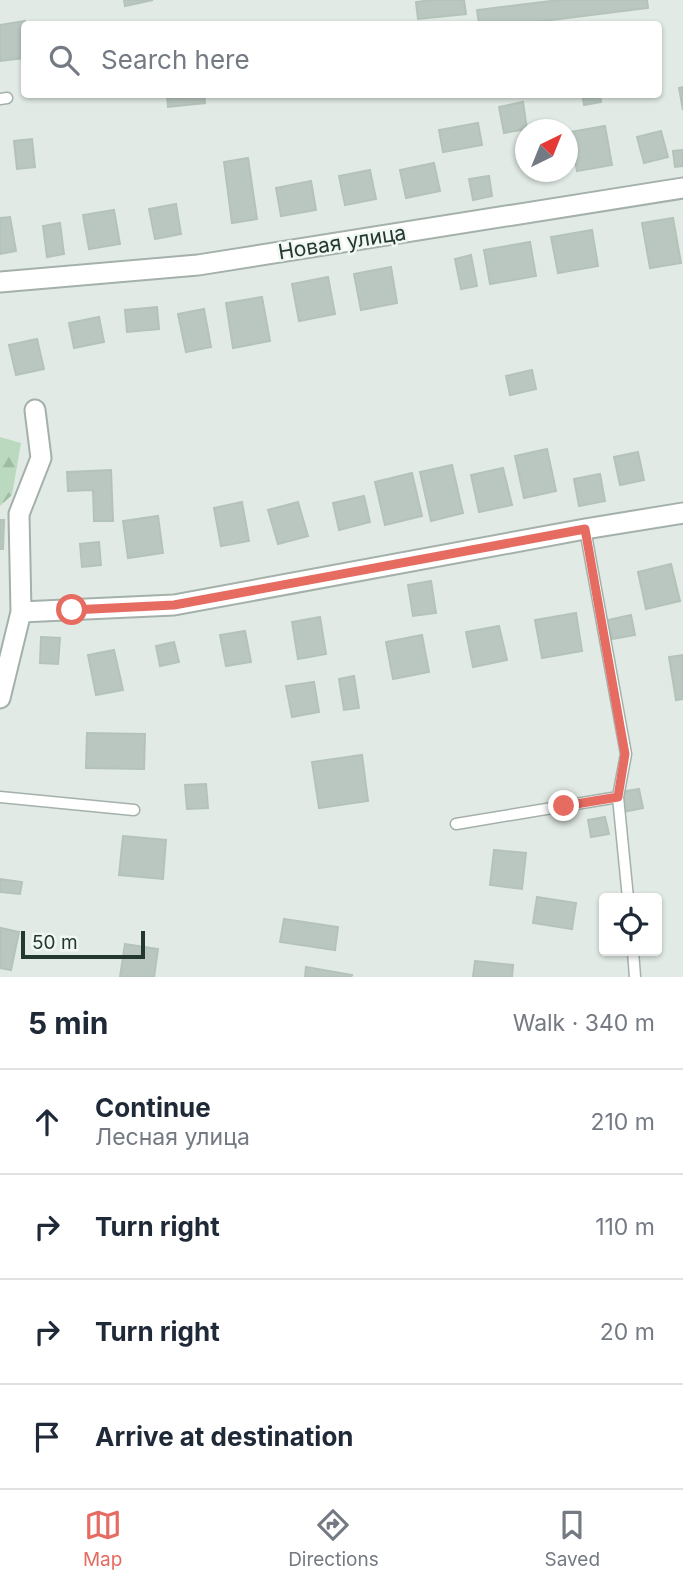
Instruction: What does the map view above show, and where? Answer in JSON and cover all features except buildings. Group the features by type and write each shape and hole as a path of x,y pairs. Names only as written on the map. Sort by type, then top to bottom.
{"street":[{"name":"Новая улица","path":"0,282 198,265 683,188"},
{"path":"1,691 21,612 19,514 41,458 35,410"},
{"path":"21,612 174,605 683,513"}],"lane":[{"path":"585,529 625,754 618,797 628,893"},
{"path":"0,797 134,810"},
{"path":"456,824 618,797"},
{"path":"633,956 635,977"}],"green space":[{"path":"0,437 21,443 12,495 0,506"}],"route":[{"path":"72,610 174,605 585,529 625,754 618,797 564,806"}]}
